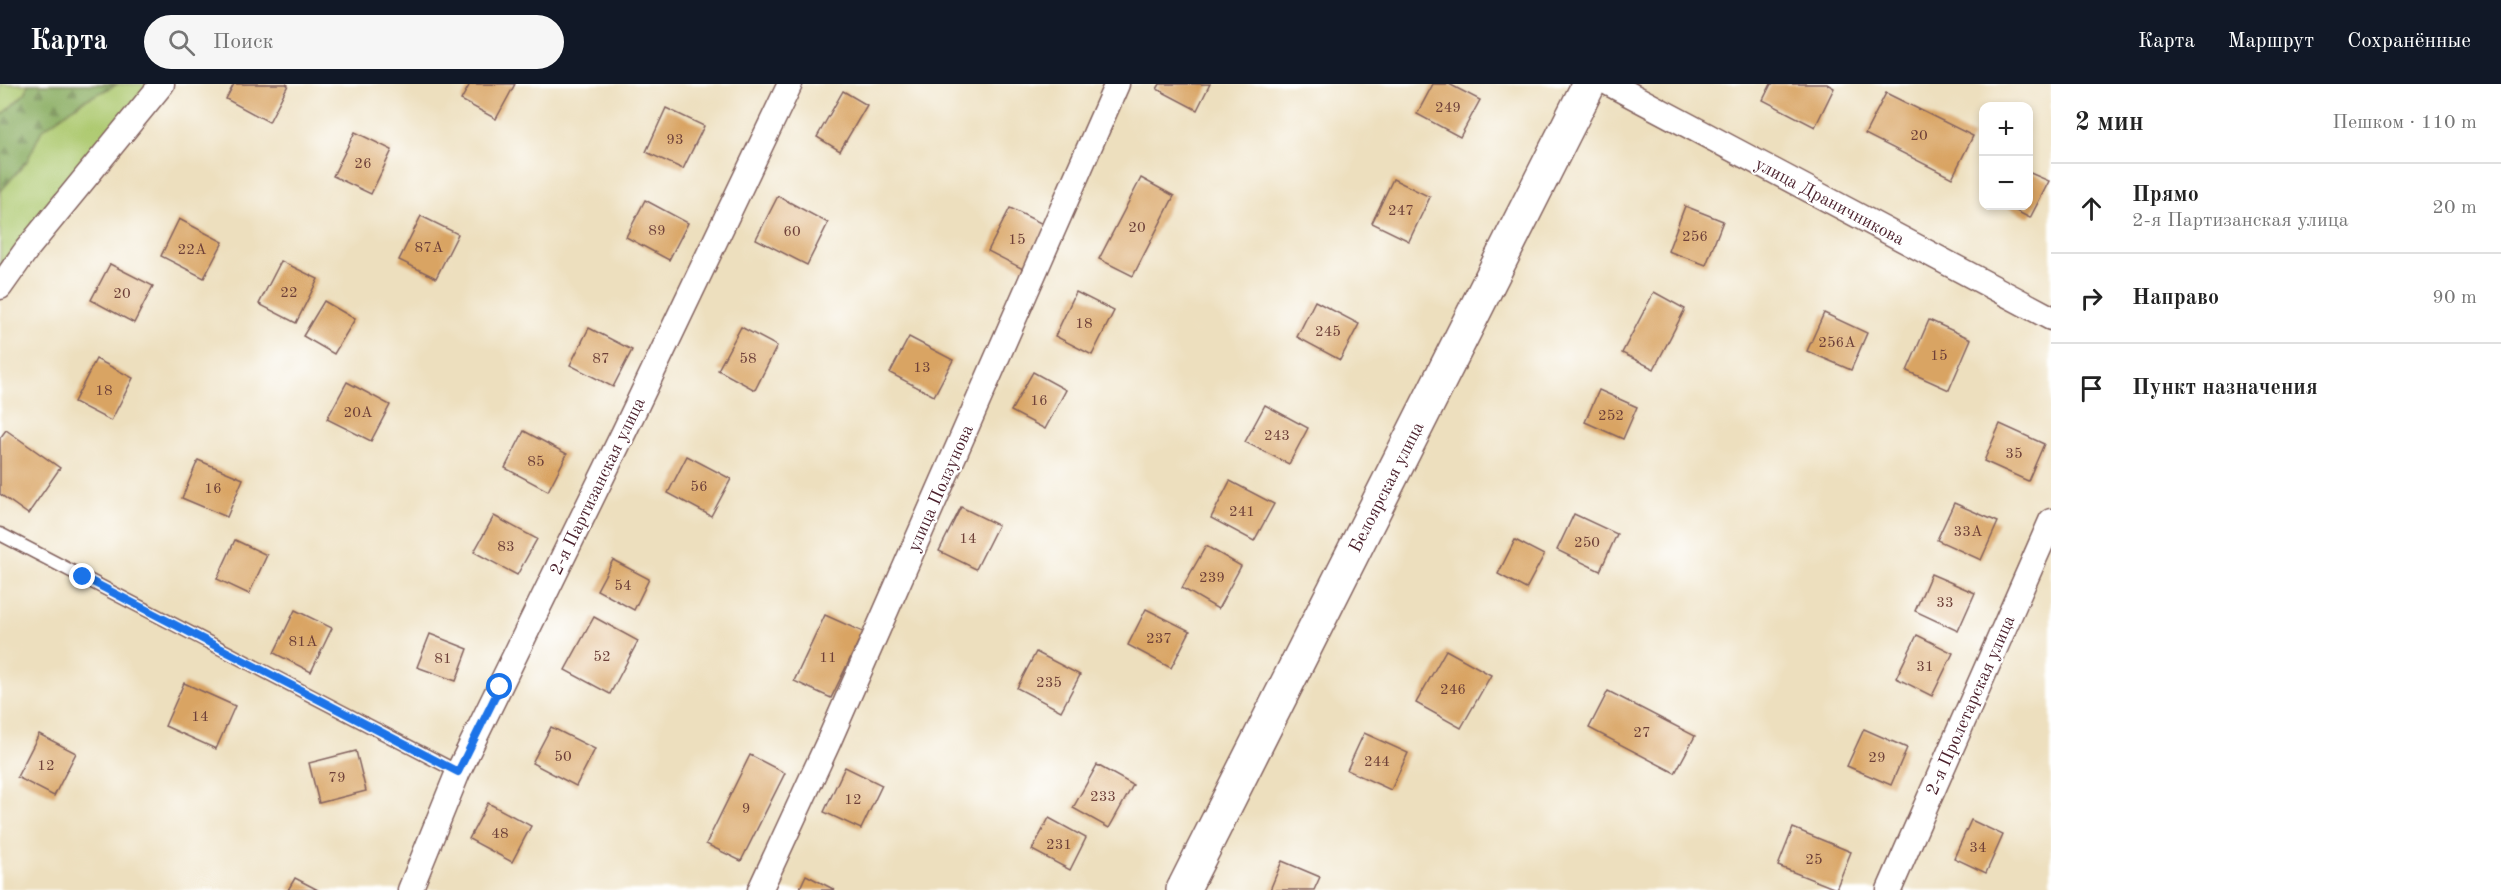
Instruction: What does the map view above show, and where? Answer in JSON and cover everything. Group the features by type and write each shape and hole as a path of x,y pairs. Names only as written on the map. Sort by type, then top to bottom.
{"street":[{"path":"0,286 27,249 162,84"},
{"name":"2-я Партизанская улица","path":"410,890 458,772 619,443 789,84"},
{"name":"улица Ползунова","path":"760,890 828,743 1118,84"},
{"name":"Белоярская улица","path":"1183,890 1589,84"},
{"name":"улица Драничникова","path":"1610,84 2051,318"},
{"name":"2-я Пролетарская улица","path":"1889,890 2051,521"}],"lane":[{"path":"0,534 458,772"}],"green space":[{"path":"0,84 163,84 0,287"},
{"path":"28,84 118,84 83,101 42,130 27,161 0,192 0,117 26,92"}],"building":[{"path":"234,84 288,85 269,122 226,99"},
{"path":"470,84 515,84 496,119 461,100"},
{"path":"1160,84 1210,84 1197,110 1157,89"},
{"path":"1433,84 1449,84 1480,100 1460,137 1417,114"},
{"path":"1771,84 1827,84 1834,88 1815,127 1763,100"},
{"path":"843,91 867,105 840,151 817,137"},
{"path":"1886,93 1973,136 1952,178 1865,134"},
{"path":"666,108 704,126 683,169 646,152"},
{"path":"355,132 392,150 371,194 333,176"},
{"path":"2033,174 2049,181 2030,218 2014,210 2033,210"},
{"path":"1141,178 1174,196 1133,276 1099,259"},
{"path":"1393,179 1430,197 1409,241 1372,223"},
{"path":"778,196 828,223 807,265 756,239"},
{"path":"645,200 688,223 669,260 626,237"},
{"path":"1685,206 1723,221 1706,265 1668,251"},
{"path":"1010,208 1047,226 1025,270 988,251"},
{"path":"421,216 458,234 436,278 399,260"},
{"path":"179,219 223,242 204,278 161,256"},
{"path":"281,261 318,279 296,323 259,304"},
{"path":"110,264 153,286 134,323 91,300"},
{"path":"1076,292 1114,311 1092,355 1055,336"},
{"path":"1654,292 1685,309 1654,369 1622,353"},
{"path":"324,301 355,319 334,354 303,336"},
{"path":"1315,301 1359,324 1340,360 1297,337"},
{"path":"1824,313 1867,333 1851,370 1807,351"},
{"path":"1929,320 1971,339 1949,390 1907,371"},
{"path":"741,327 777,346 755,390 718,370"},
{"path":"589,328 632,350 613,387 570,365"},
{"path":"909,337 953,360 934,396 890,373"},
{"path":"96,359 133,378 111,421 74,402"},
{"path":"1033,372 1066,390 1045,429 1011,411"},
{"path":"347,382 390,405 371,441 327,419"},
{"path":"1599,390 1637,407 1623,439 1585,422"},
{"path":"1265,405 1308,428 1289,464 1245,442"},
{"path":"2000,424 2044,444 2028,481 1984,461"},
{"path":"6,430 60,468 28,514 0,494 0,438"},
{"path":"524,431 567,454 548,491 505,468"},
{"path":"687,456 731,479 711,516 668,493"},
{"path":"198,460 243,479 227,517 182,498"},
{"path":"1230,481 1274,504 1254,541 1211,518"},
{"path":"1954,503 1998,522 1981,560 1937,540"},
{"path":"961,507 998,525 976,569 939,551"},
{"path":"1574,514 1617,534 1600,571 1557,550"},
{"path":"494,516 537,539 517,575 474,552"},
{"path":"235,540 267,555 249,594 217,579"},
{"path":"1515,540 1544,555 1526,589 1498,574"},
{"path":"1206,546 1241,566 1218,609 1182,588"},
{"path":"613,560 649,579 634,610 597,590"},
{"path":"1931,574 1975,593 1958,631 1915,611"},
{"path":"1146,609 1190,631 1171,668 1128,645"},
{"path":"295,610 332,628 311,672 274,653"},
{"path":"825,615 863,632 831,698 794,681"},
{"path":"594,617 638,641 610,694 565,670"},
{"path":"430,634 468,649 456,681 417,667"},
{"path":"1917,635 1953,653 1932,696 1896,678"},
{"path":"1446,650 1491,675 1461,728 1416,703"},
{"path":"1036,652 1080,675 1061,711 1017,688"},
{"path":"184,683 235,706 216,749 165,726"},
{"path":"1608,691 1695,736 1675,773 1589,728"},
{"path":"551,727 595,749 576,786 532,763"},
{"path":"1864,729 1907,748 1891,785 1847,766"},
{"path":"1364,733 1408,753 1391,790 1347,770"},
{"path":"39,734 76,753 54,796 17,777"},
{"path":"356,751 366,791 319,803 309,763"},
{"path":"750,755 785,773 741,861 706,844"},
{"path":"1097,765 1133,785 1109,828 1073,808"},
{"path":"845,767 882,785 861,829 824,812"},
{"path":"488,803 531,826 512,862 469,839"},
{"path":"1049,818 1086,838 1070,870 1032,850"},
{"path":"1971,820 2003,835 1986,873 1954,858"},
{"path":"1793,828 1851,852 1836,889 1778,866"},
{"path":"1282,861 1320,877 1314,890 1270,890"},
{"path":"806,875 835,890 799,890"},
{"path":"295,878 318,890 288,890"}],"route":[{"path":"83,577 458,772 500,687"}]}
